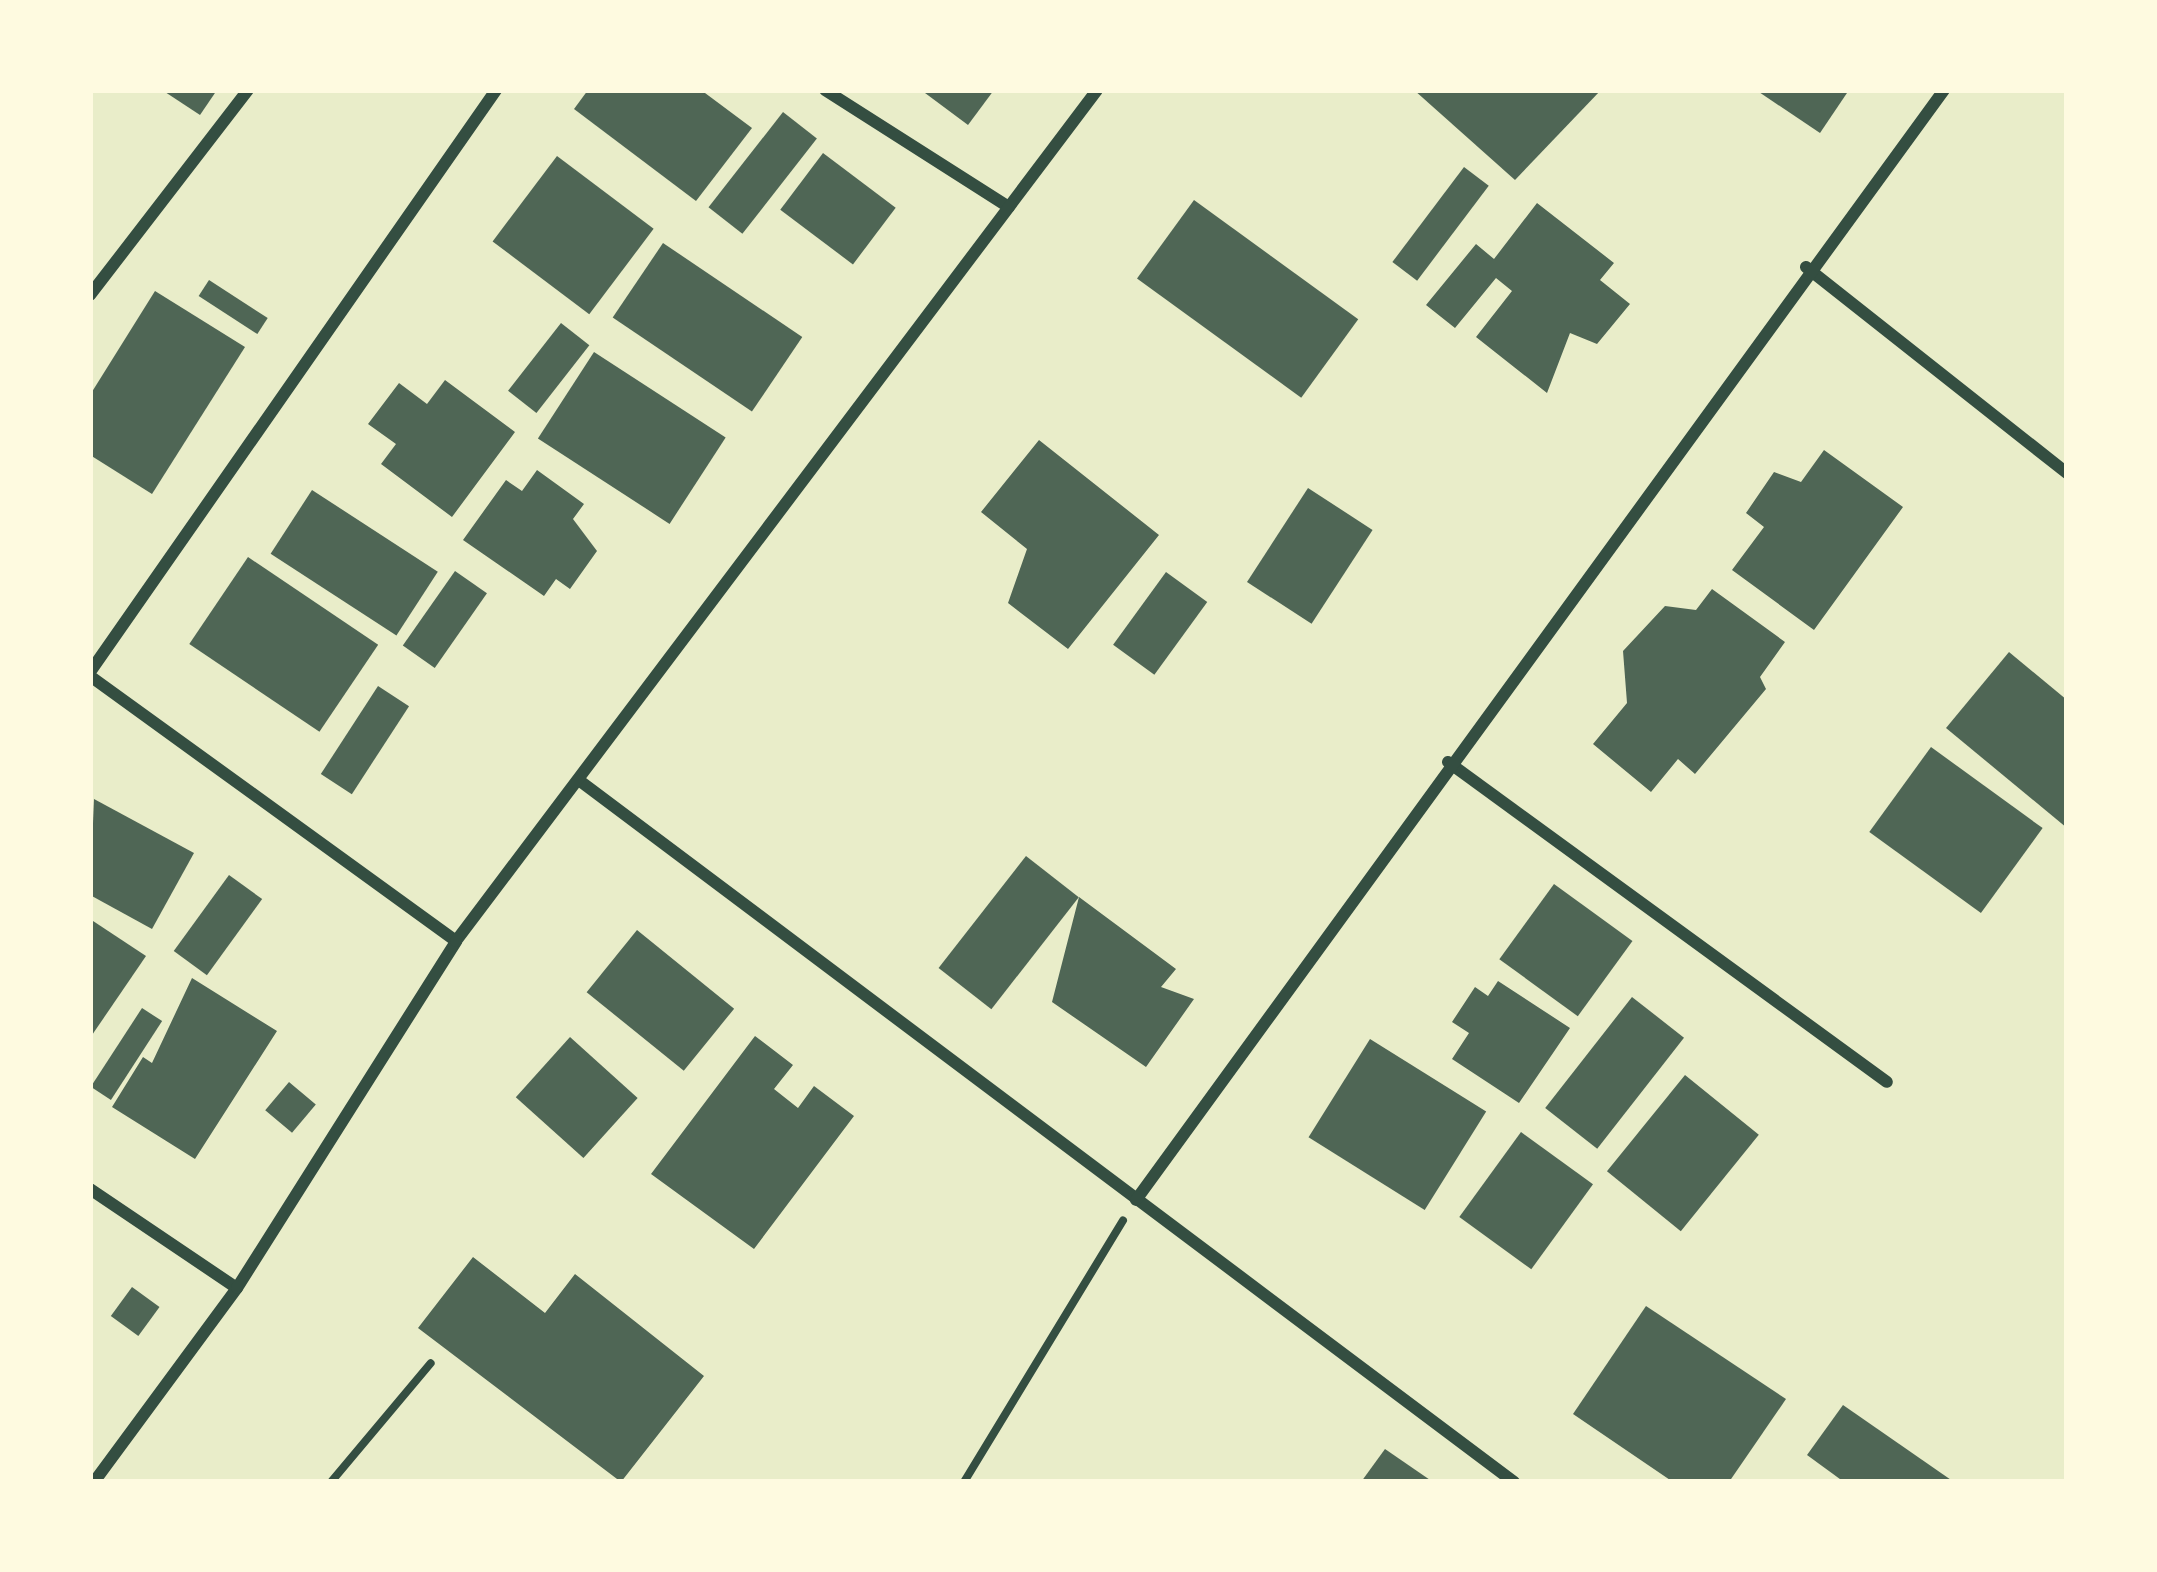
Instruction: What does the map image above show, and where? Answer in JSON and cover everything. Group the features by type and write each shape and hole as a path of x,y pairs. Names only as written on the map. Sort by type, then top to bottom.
{"street":[{"path":"90,295 248,90"},
{"path":"456,941 90,674 496,90"},
{"path":"825,90 1009,207"},
{"path":"94,1482 237,1288 456,941 1097,90"},
{"path":"1136,1200 1806,267 1944,90"},
{"path":"1806,267 2067,473"},
{"path":"1448,762 1887,1082"},
{"path":"580,782 1514,1482"},
{"path":"90,1190 237,1288"}],"path":[{"path":"964,1482 1136,1200"},
{"path":"331,1482 431,1364"}],"building":[{"path":"162,90 217,90 200,115"},
{"path":"588,90 701,90 752,128 696,201 574,109"},
{"path":"921,90 994,90 968,125"},
{"path":"1414,90 1601,90 1515,180"},
{"path":"1756,90 1849,90 1820,133"},
{"path":"783,112 817,138 742,234 709,207"},
{"path":"823,153 896,208 853,264 780,210"},
{"path":"557,156 654,229 589,314 493,241"},
{"path":"1464,167 1489,186 1417,281 1392,262"},
{"path":"1194,200 1358,319 1301,398 1137,278"},
{"path":"1537,203 1614,263 1600,280 1630,304 1597,344 1570,333 1547,393 1476,337 1512,291 1496,278 1455,328 1426,305 1476,244 1494,259"},
{"path":"663,243 802,337 752,412 613,318"},
{"path":"209,280 268,318 257,334 199,296"},
{"path":"155,291 245,347 152,494 90,455 90,395"},
{"path":"561,323 589,345 536,413 508,391"},
{"path":"594,352 726,438 670,524 538,438"},
{"path":"445,380 515,432 452,517 381,464 396,444 368,424 399,383 427,404"},
{"path":"1039,440 1159,535 1068,649 1008,603 1027,549 981,512"},
{"path":"1824,450 1903,507 1814,630 1732,570 1764,527 1746,513 1774,472 1801,482"},
{"path":"537,470 584,504 573,519 597,551 570,589 556,579 544,596 463,540 506,480 522,491"},
{"path":"1308,488 1373,530 1312,624 1247,582"},
{"path":"312,490 438,572 396,635 271,554"},
{"path":"248,557 378,645 319,732 189,644"},
{"path":"455,571 487,593 435,668 403,646"},
{"path":"1166,572 1207,602 1154,675 1113,645"},
{"path":"1712,589 1785,642 1760,677 1766,689 1695,774 1678,759 1651,792 1593,744 1627,703 1623,651 1665,606 1696,610"},
{"path":"2009,652 2067,700 2067,828 1946,728"},
{"path":"378,686 409,706 352,794 321,774"},
{"path":"1931,747 2043,828 1981,913 1869,832"},
{"path":"94,799 194,853 152,929 90,895"},
{"path":"1026,856 1079,897 991,1009 939,968"},
{"path":"229,875 262,899 207,975 174,951"},
{"path":"1554,884 1632,941 1578,1016 1499,959"},
{"path":"1079,897 1176,969 1161,987 1194,999 1146,1067 1052,1002"},
{"path":"90,919 146,956 90,1038"},
{"path":"637,930 734,1009 684,1071 587,992"},
{"path":"192,978 277,1031 195,1159 112,1107 143,1057 152,1063"},
{"path":"1498,981 1570,1028 1519,1103 1452,1059 1469,1033 1452,1022 1475,987 1488,996"},
{"path":"1632,997 1684,1038 1597,1149 1545,1108"},
{"path":"142,1008 162,1021 111,1100 91,1087"},
{"path":"755,1036 793,1065 774,1089 798,1108 814,1086 854,1116 754,1249 651,1174"},
{"path":"570,1037 638,1098 583,1158 516,1097"},
{"path":"1370,1039 1486,1112 1425,1210 1309,1137"},
{"path":"1685,1075 1759,1135 1681,1231 1607,1171"},
{"path":"289,1082 316,1104 292,1133 265,1110"},
{"path":"1521,1132 1593,1184 1531,1269 1459,1217"},
{"path":"473,1257 545,1313 575,1274 704,1376 621,1482 418,1328"},
{"path":"132,1287 160,1307 138,1336 111,1316"},
{"path":"1646,1306 1786,1399 1729,1482 1673,1482 1573,1414"},
{"path":"1843,1405 1954,1482 1844,1482 1807,1455"},
{"path":"1385,1449 1433,1482 1361,1482"}]}
